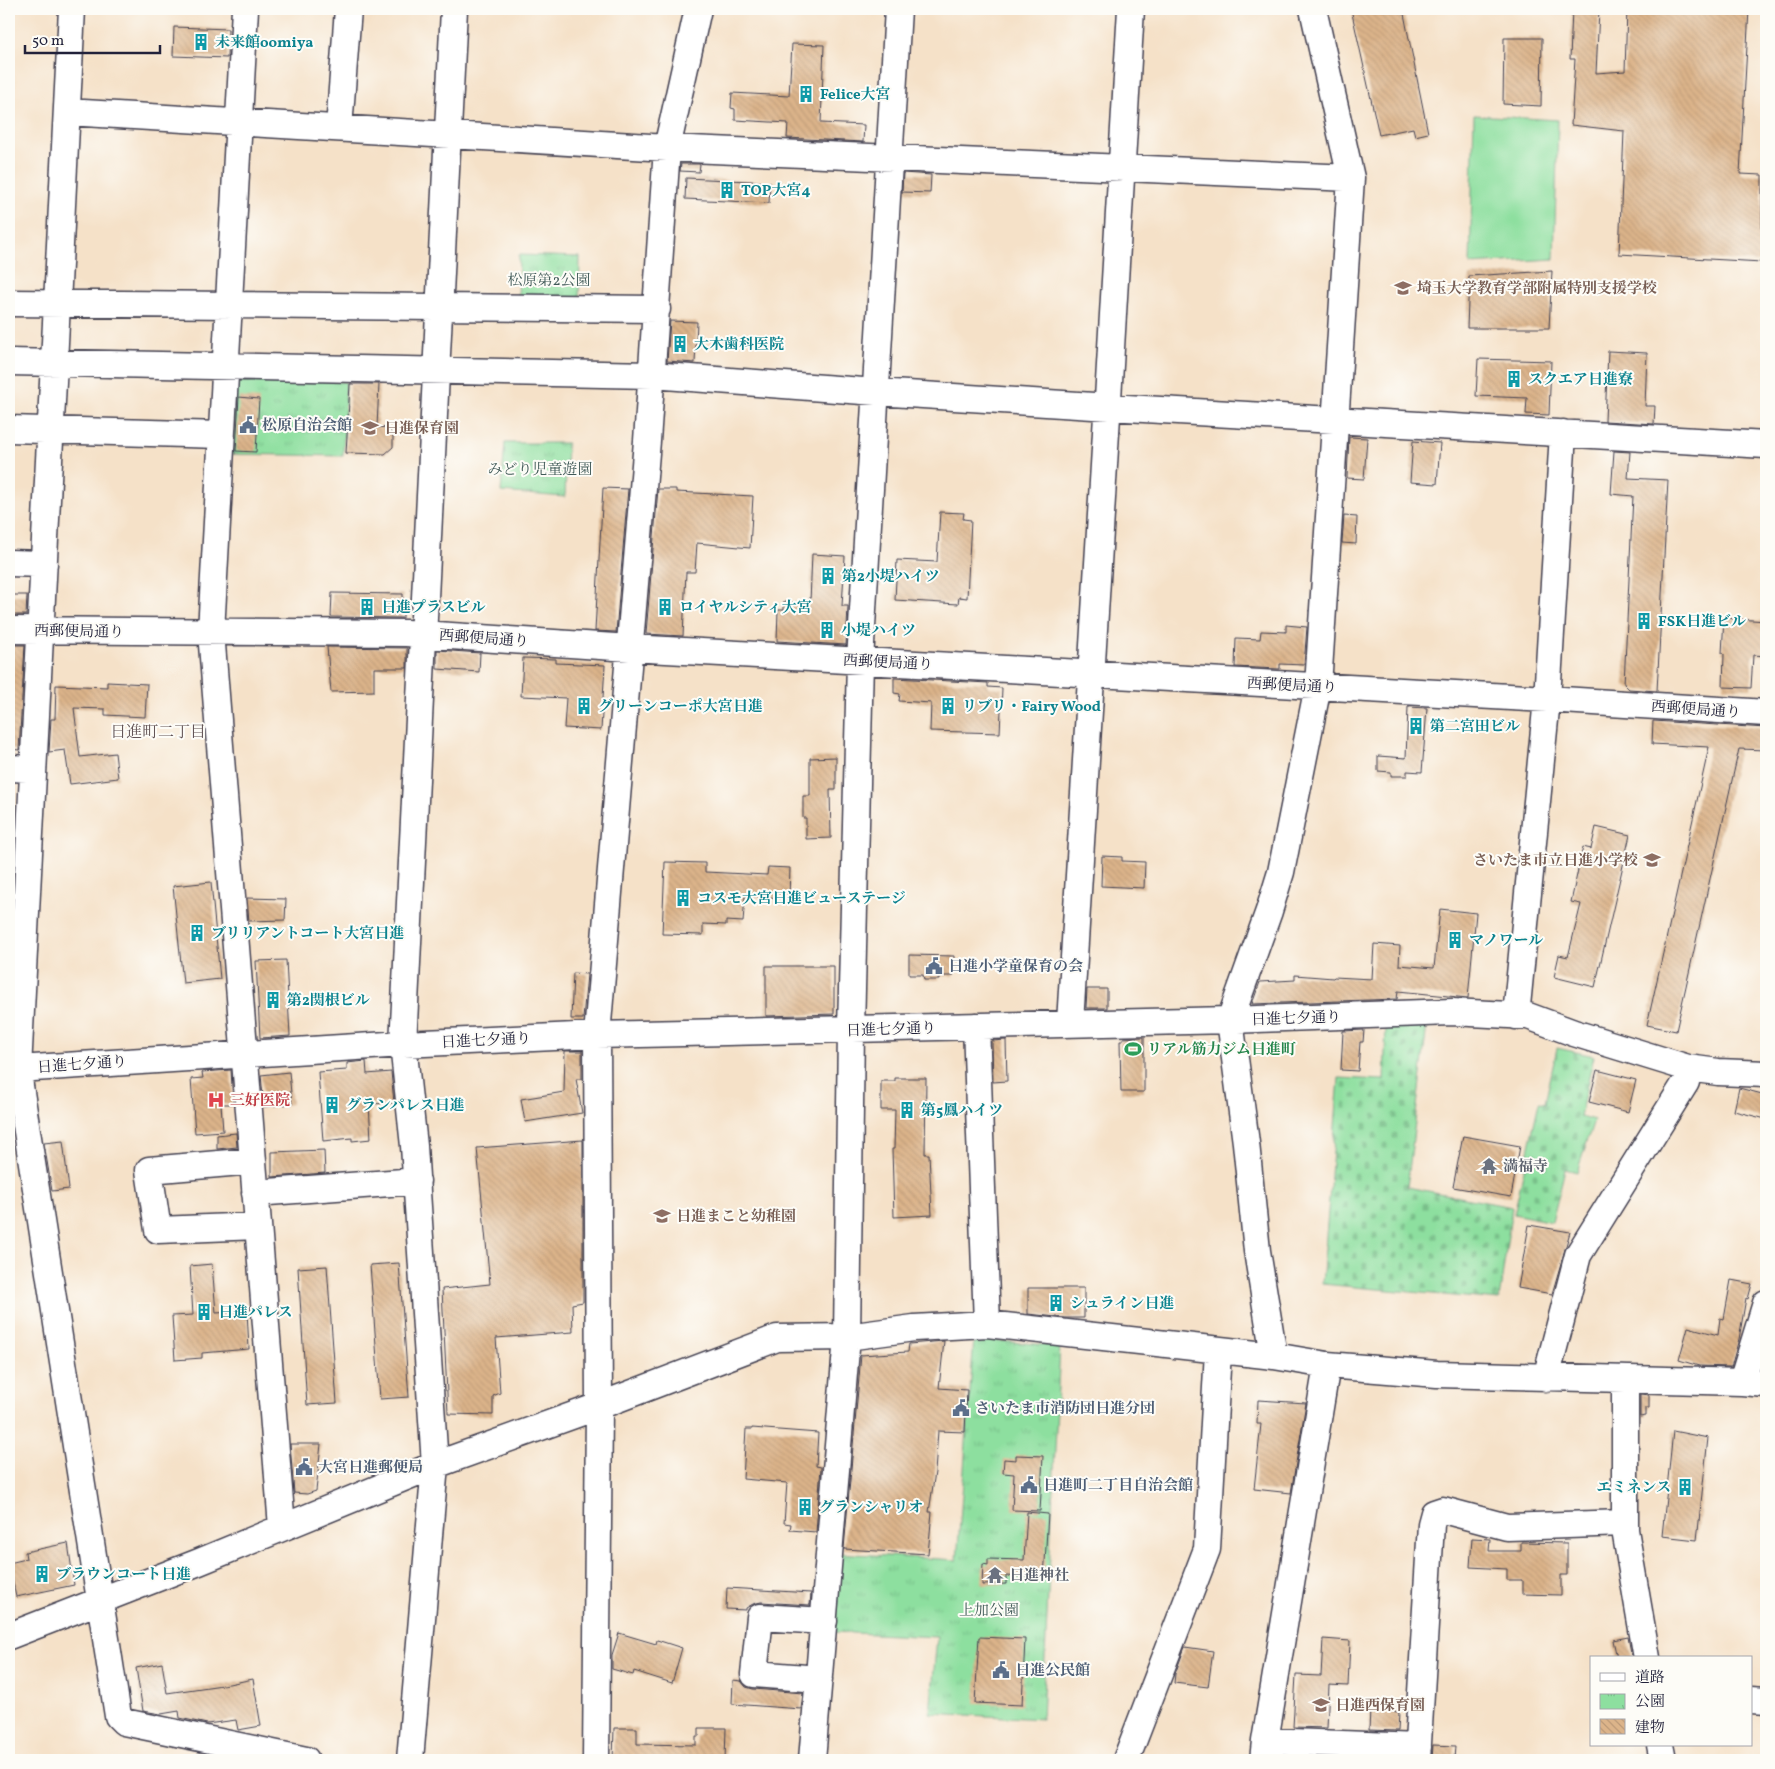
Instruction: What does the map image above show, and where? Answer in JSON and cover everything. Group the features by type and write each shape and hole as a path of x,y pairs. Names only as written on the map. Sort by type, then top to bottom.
{"street":[{"path":"72,9 40,630 21,768 13,1070 118,1716 124,1722 252,1755 306,1760"},
{"path":"245,9 211,632 282,1527"},
{"path":"339,128 348,9"},
{"path":"410,1760 435,1465 417,1181 403,1044 454,9"},
{"path":"596,1760 599,1406 597,1035 652,375 667,148 698,9"},
{"path":"812,1760 848,1337 851,1030 860,661 898,9"},
{"path":"1070,1023 1084,821 1091,674 1131,9"},
{"path":"1274,1356 1257,1250 1230,1020 1281,872 1318,686 1351,178 1313,9"},
{"path":"67,112 667,148 1351,178"},
{"path":"9,303 657,309"},
{"path":"9,362 652,375 1108,407 1766,445"},
{"path":"9,429 221,435"},
{"path":"1516,1016 1547,699 1563,433"},
{"path":"9,563 44,564"},
{"name":"西郵便局通り","path":"9,630 396,632 630,648 1766,713"},
{"name":"日進七夕通り","path":"13,1070 403,1044 597,1035 1230,1020 1452,1012 1528,1016 1574,1033 1688,1068 1718,1072 1766,1074"},
{"path":"976,1026 988,1324"},
{"path":"1546,1378 1578,1255 1686,1082 1688,1068"},
{"path":"253,1161 148,1170 158,1230 258,1226"},
{"path":"255,1193 417,1181"},
{"path":"11,1630 100,1600 200,1562 435,1465 599,1406 777,1338 848,1337 914,1328 988,1324 1274,1356 1327,1365 1437,1374 1754,1383 1766,1303"},
{"path":"1126,1760 1207,1549 1218,1351"},
{"path":"1327,1365 1264,1751 1417,1754 1431,1524 1434,1513 1443,1510 1507,1527 1625,1523"},
{"path":"1625,1380 1625,1523 1647,1656"},
{"path":"819,1679 754,1674 760,1617 824,1620"},
{"path":"1752,1700 1766,1702"},
{"path":"1660,1746 1663,1760"}],"green space":[{"path":"1474,115 1558,120 1554,259 1470,264"},
{"name":"松原第2公園","path":"519,255 580,257 579,305 518,304"},
{"path":"232,377 346,382 343,456 230,454"},
{"name":"みどり児童遊園","path":"505,443 567,443 565,497 501,492"},
{"path":"1427,1025 1407,1187 1512,1207 1499,1300 1322,1284 1339,1078 1384,1080 1386,1026"},
{"path":"1557,1048 1594,1056 1580,1116 1594,1120 1577,1172 1565,1169 1552,1222 1514,1214 1539,1102 1545,1103"},
{"name":"上加公園","path":"974,1339 1060,1346 1042,1719 930,1713 937,1637 832,1632 837,1553 957,1560"}],"building":[{"path":"1351,9 1403,9 1428,133 1415,136 1413,128 1379,135"},
{"path":"1572,9 1599,10 1596,73 1625,71 1627,9 1749,9 1740,174 1762,175 1762,262 1619,254 1624,131 1571,125 1575,59 1570,59"},
{"name":"未来館oomiya","path":"174,27 228,29 227,58 173,56"},
{"path":"1504,38 1542,38 1541,106 1503,104"},
{"path":"792,44 824,45 821,123 864,125 863,142 787,138 788,123 735,120 735,109 731,108 732,93 789,96"},
{"path":"681,164 700,164 699,172 680,171"},
{"path":"903,173 931,175 930,193 902,192"},
{"name":"TOP大宮4","path":"686,178 770,182 769,203 685,199"},
{"path":"1552,271 1549,328 1467,328 1469,276"},
{"name":"大木歯科医院","path":"670,321 697,322 695,363 667,361"},
{"path":"1608,351 1647,353 1645,406 1655,406 1654,424 1605,421"},
{"name":"スクエア日進寮","path":"1478,359 1551,361 1549,415 1526,414 1527,398 1476,396"},
{"path":"350,384 379,384 377,427 388,428 393,436 393,447 385,454 346,453"},
{"path":"239,397 259,399 256,452 236,451"},
{"path":"1349,437 1367,438 1364,479 1347,478"},
{"path":"1413,441 1440,443 1437,484 1410,482"},
{"path":"1614,451 1630,452 1628,478 1668,480 1657,691 1629,689 1624,684 1633,496 1611,494"},
{"path":"603,488 628,489 616,632 595,631"},
{"path":"658,489 676,489 676,492 753,496 750,548 697,543 695,572 686,572 683,636 646,634"},
{"path":"940,512 964,513 963,519 971,520 967,598 959,597 958,604 895,600 897,560 937,562"},
{"path":"1344,516 1357,517 1356,544 1342,543"},
{"path":"812,554 845,556 842,606 848,606 846,645 777,641 778,610 784,610 784,602 810,602"},
{"name":"日進プラスビル","path":"332,593 403,594 403,618 331,617"},
{"path":"9,595 27,595 26,615 9,615"},
{"path":"1724,618 1766,621 1766,656 1753,655 1751,688 1723,687"},
{"path":"1286,625 1307,627 1304,665 1280,664 1280,669 1235,667 1236,638 1260,639 1261,631 1286,632"},
{"path":"9,645 25,645 19,750 9,749"},
{"path":"327,647 407,648 407,668 374,668 374,691 331,692"},
{"path":"437,650 480,653 479,672 437,669"},
{"path":"523,658 556,659 556,663 605,665 601,730 564,728 566,698 521,696"},
{"path":"894,678 988,683 988,687 1002,688 1000,733 930,731 931,703 899,701 900,694 894,693"},
{"path":"107,682 147,684 145,717 105,715 105,709 74,708 80,757 115,753 118,778 70,784 65,750 49,752 51,719 55,719 56,685 107,687"},
{"name":"第二宮田ビル","path":"1408,707 1427,708 1422,772 1407,771 1407,776 1391,776 1391,772 1378,771 1378,756 1406,758"},
{"path":"1653,721 1766,728 1766,750 1739,749 1676,1031 1647,1025 1709,747 1652,744"},
{"path":"836,757 836,790 830,790 831,838 806,839 806,818 803,818 803,796 810,796 810,758"},
{"path":"1596,827 1630,835 1595,987 1554,977 1559,955 1568,957 1581,904 1571,902 1583,847 1591,849"},
{"path":"1102,856 1122,857 1122,861 1145,862 1144,888 1101,886"},
{"path":"665,862 705,863 705,872 767,875 768,867 790,868 789,898 745,896 743,922 726,921 726,925 703,924 703,935 662,934"},
{"name":"ブリリアントコート大宮日進","path":"211,882 220,979 183,983 173,886"},
{"path":"247,898 286,899 285,920 249,921"},
{"path":"1440,909 1476,913 1468,998 1398,991 1397,999 1252,1004 1260,982 1295,980 1295,975 1372,979 1374,944 1400,946 1399,965 1434,968"},
{"path":"909,955 954,956 953,976 939,976 939,980 924,980 923,975 909,975"},
{"name":"第2関根ビル","path":"286,960 290,1036 260,1038 256,961"},
{"path":"766,966 834,966 834,1014 766,1016"},
{"path":"573,973 587,974 583,1019 571,1019"},
{"path":"1087,989 1107,989 1107,1008 1086,1008"},
{"path":"1364,1030 1363,1042 1360,1042 1358,1071 1341,1070 1343,1031"},
{"path":"1144,1037 1144,1092 1121,1092 1120,1041 1123,1041 1123,1038"},
{"path":"1006,1040 1007,1081 993,1082 992,1041"},
{"path":"565,1051 582,1051 582,1079 576,1079 582,1113 525,1122 521,1099 564,1092"},
{"path":"366,1061 367,1074 391,1072 394,1103 369,1104 371,1139 352,1141 352,1138 323,1141 318,1072 347,1070 347,1063"},
{"name":"三好医院","path":"231,1070 233,1104 221,1104 223,1131 195,1133 191,1079 203,1078 202,1072"},
{"path":"1597,1070 1636,1080 1628,1112 1589,1102"},
{"path":"289,1072 292,1104 264,1107 261,1075"},
{"path":"895,1078 926,1078 925,1154 929,1154 932,1215 894,1217 892,1149 894,1149 895,1110 881,1110 881,1081 895,1081"},
{"path":"1739,1088 1766,1095 1766,1119 1734,1111"},
{"path":"236,1133 237,1147 217,1149 217,1135"},
{"path":"1463,1136 1520,1146 1511,1197 1453,1187"},
{"path":"583,1140 583,1302 572,1304 573,1332 496,1338 500,1393 493,1396 493,1415 448,1414 442,1289 490,1284 477,1148"},
{"path":"63,1141 69,1189 52,1191 44,1143"},
{"path":"324,1150 325,1173 272,1177 272,1152"},
{"path":"1529,1225 1570,1232 1552,1294 1518,1288"},
{"path":"399,1263 409,1397 380,1399 370,1265"},
{"name":"日進パレス","path":"212,1264 216,1313 247,1311 249,1349 202,1353 202,1358 175,1360 172,1316 193,1315 190,1266"},
{"path":"327,1266 337,1403 307,1405 298,1268"},
{"path":"1731,1280 1752,1284 1748,1299 1746,1298 1739,1339 1731,1367 1699,1366 1679,1360 1688,1327 1718,1335 1720,1318 1724,1319"},
{"name":"シュライン日進","path":"1028,1288 1084,1288 1084,1318 1028,1314"},
{"path":"944,1341 939,1388 967,1390 965,1432 938,1431 935,1472 929,1512 932,1512 928,1554 844,1549 861,1355 908,1352 909,1344"},
{"path":"1640,1394 1649,1395 1649,1408 1646,1408 1646,1416 1640,1417"},
{"path":"1258,1400 1306,1403 1291,1493 1254,1489 1261,1424 1257,1424"},
{"path":"746,1429 818,1433 816,1466 821,1467 816,1532 790,1530 791,1524 784,1523 787,1483 743,1479"},
{"name":"エミネンス","path":"1673,1431 1708,1438 1697,1540 1662,1536"},
{"name":"大宮日進郵便局","path":"290,1444 321,1444 316,1491 307,1494 294,1493"},
{"path":"1016,1455 1043,1456 1040,1511 1012,1510 1014,1474 1003,1473 1004,1459 1016,1460"},
{"path":"1027,1512 1048,1514 1044,1578 1006,1576 1006,1584 982,1585 983,1564 988,1565 988,1559 1024,1560"},
{"path":"1472,1538 1490,1539 1489,1551 1521,1551 1521,1542 1567,1543 1567,1575 1561,1575 1561,1595 1522,1594 1522,1580 1507,1580 1507,1569 1470,1567"},
{"name":"ブラウンコート日進","path":"68,1543 74,1585 16,1597 9,1563 26,1559 25,1552"},
{"path":"727,1588 811,1593 810,1605 761,1602 753,1604 746,1608 746,1610 726,1609"},
{"path":"619,1633 656,1644 657,1640 682,1648 672,1683 634,1671 633,1675 612,1669 612,1655"},
{"path":"979,1637 1025,1639 1022,1705 975,1703"},
{"path":"1628,1637 1632,1656 1617,1656 1613,1640"},
{"path":"1323,1639 1350,1641 1348,1686 1329,1685 1327,1728 1293,1727 1296,1675 1321,1676"},
{"path":"1185,1647 1213,1651 1208,1687 1174,1683 1175,1674"},
{"path":"162,1663 167,1693 253,1679 261,1726 238,1730 236,1720 207,1724 180,1718 179,1711 161,1714 143,1711 136,1668"},
{"path":"733,1680 741,1681 746,1687 753,1689 803,1693 801,1709 732,1704"},
{"path":"1370,1710 1399,1712 1398,1731 1369,1730"},
{"path":"614,1728 637,1728 637,1744 696,1745 696,1736 699,1736 699,1728 726,1728 725,1760 613,1760"},
{"path":"1433,1745 1455,1746 1454,1760 1432,1760"}],"place":[{"name":"未来館oomiya","path":"201,42"},
{"name":"Felice大宮","path":"806,94"},
{"name":"TOP大宮4","path":"727,190"},
{"name":"埼玉大学教育学部附属特別支援学校","path":"1403,288"},
{"name":"大木歯科医院","path":"680,344"},
{"name":"スクエア日進寮","path":"1514,379"},
{"name":"松原自治会館","path":"248,425"},
{"name":"日進保育園","path":"370,428"},
{"name":"第2小堤ハイツ","path":"828,576"},
{"name":"日進プラスビル","path":"367,607"},
{"name":"ロイヤルシティ大宮","path":"665,607"},
{"name":"FSK日進ビル","path":"1644,621"},
{"name":"小堤ハイツ","path":"827,630"},
{"name":"グリーンコーポ大宮日進","path":"584,706"},
{"name":"リブリ・Fairy Wood","path":"948,706"},
{"name":"第二宮田ビル","path":"1416,726"},
{"name":"さいたま市立日進小学校","path":"1652,860"},
{"name":"コスモ大宮日進ビューステージ","path":"683,898"},
{"name":"ブリリアントコート大宮日進","path":"197,933"},
{"name":"マノワール","path":"1455,940"},
{"name":"日進小学童保育の会","path":"934,966"},
{"name":"第2関根ビル","path":"273,1000"},
{"name":"リアル筋力ジム日進町","path":"1133,1049"},
{"name":"三好医院","path":"216,1100"},
{"name":"グランパレス日進","path":"332,1105"},
{"name":"第5鳳ハイツ","path":"907,1110"},
{"name":"満福寺","path":"1489,1166"},
{"name":"日進まこと幼稚園","path":"662,1216"},
{"name":"シュライン日進","path":"1056,1303"},
{"name":"日進パレス","path":"204,1312"},
{"name":"さいたま市消防団日進分団","path":"961,1408"},
{"name":"大宮日進郵便局","path":"304,1467"},
{"name":"日進町二丁目自治会館","path":"1029,1485"},
{"name":"エミネンス","path":"1685,1487"},
{"name":"グランシャリオ","path":"805,1507"},
{"name":"ブラウンコート日進","path":"42,1574"},
{"name":"日進神社","path":"995,1575"},
{"name":"日進公民館","path":"1001,1670"},
{"name":"日進西保育園","path":"1321,1705"}],"district":[{"name":"日進町二丁目","path":"158,731"}]}
